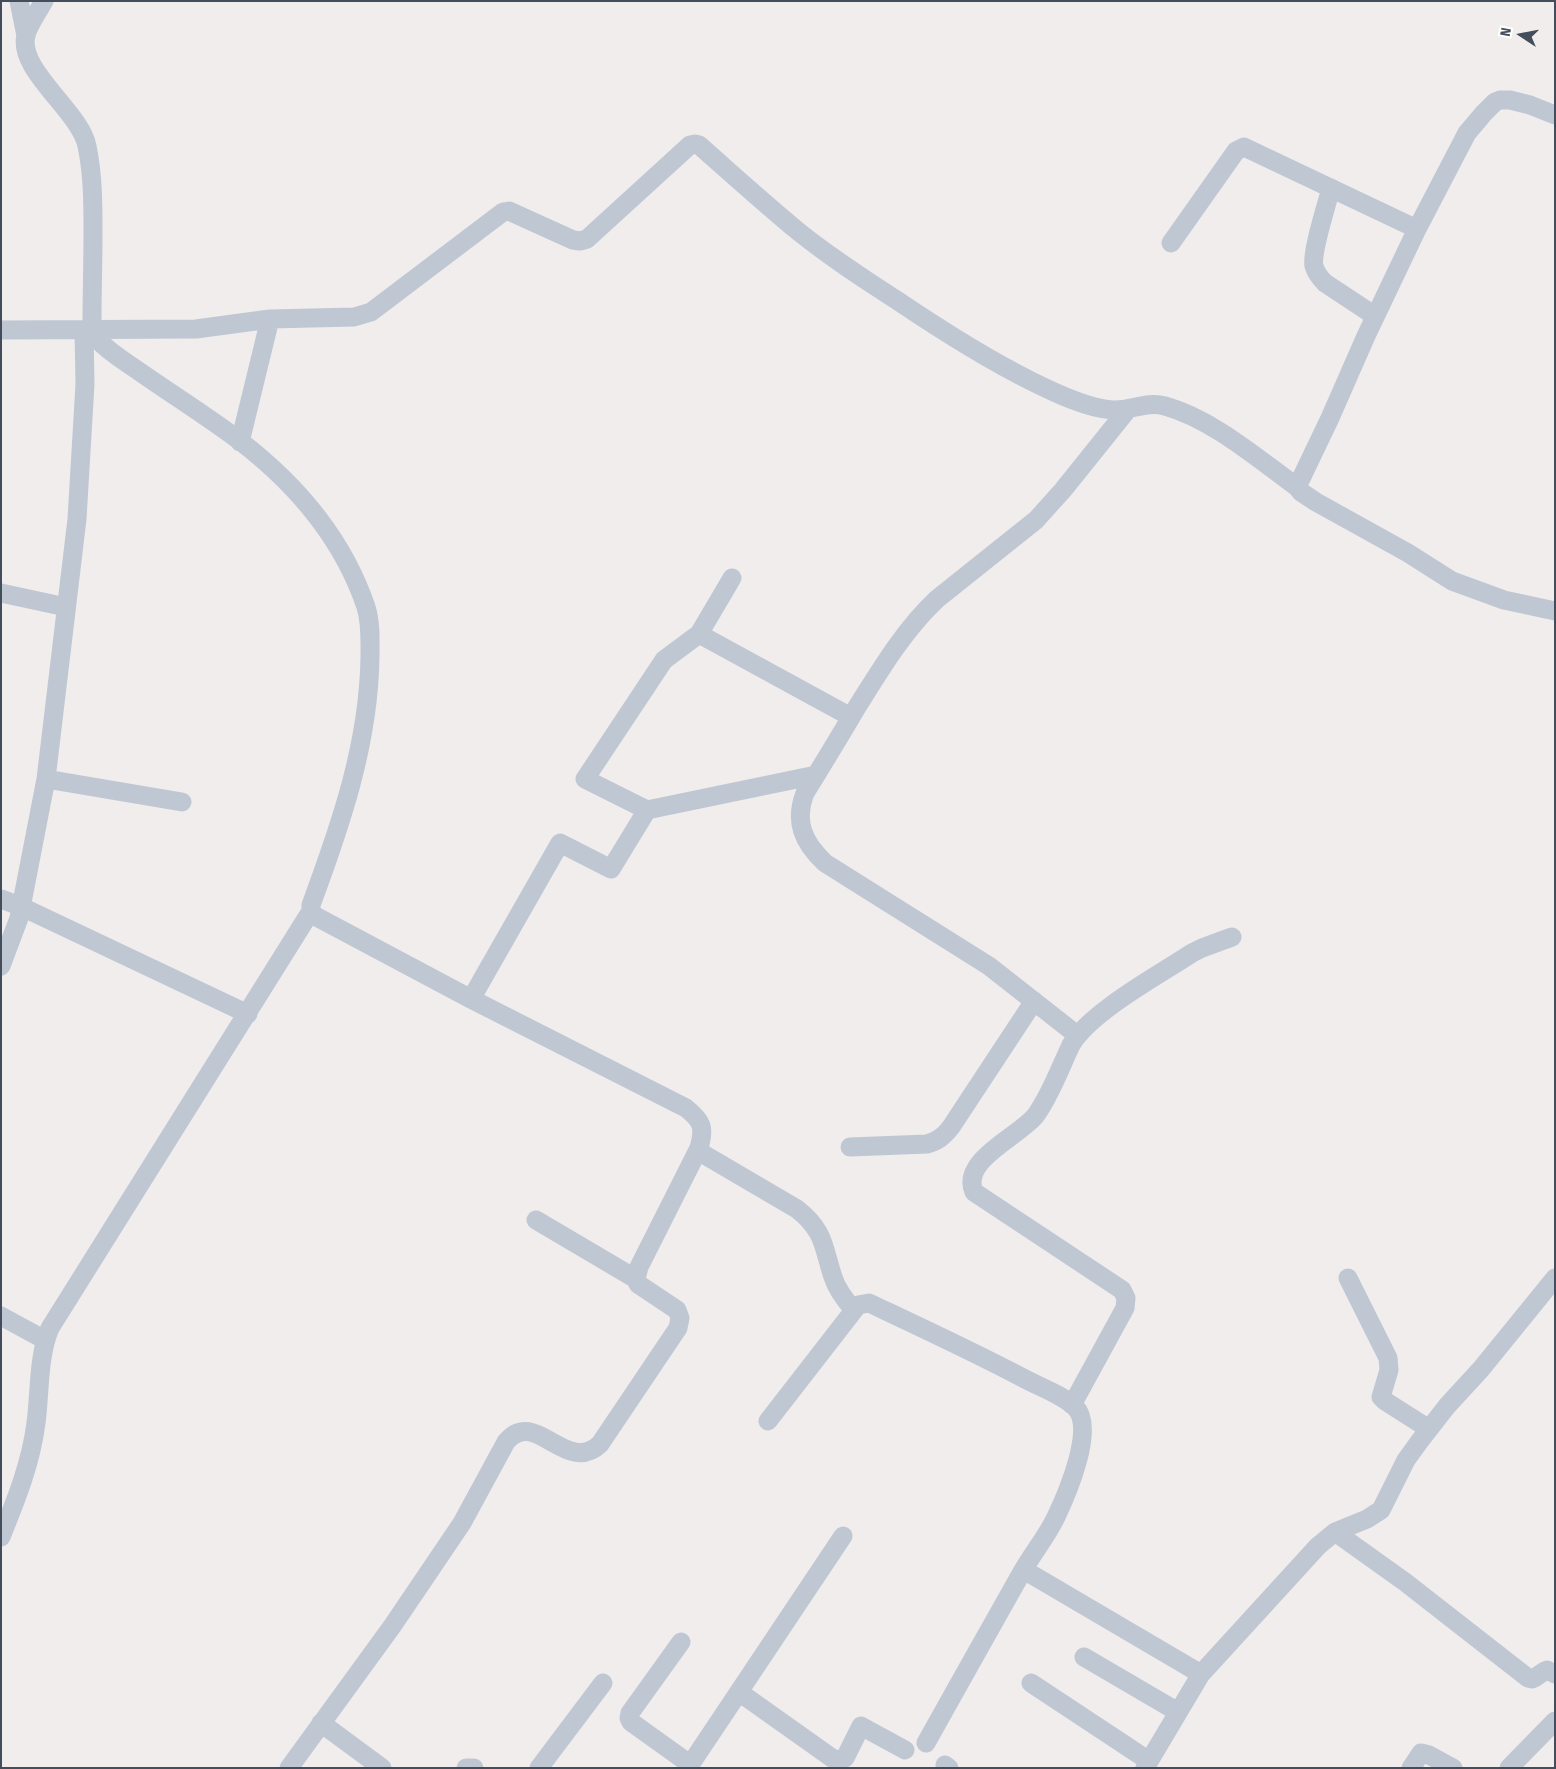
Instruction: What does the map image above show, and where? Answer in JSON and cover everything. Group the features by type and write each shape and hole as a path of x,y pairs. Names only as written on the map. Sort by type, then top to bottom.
{"street":[{"path":"1,966 22,907 46,779 77,519 88,331 93,193 87,143 80,126 32,65 19,1"},
{"path":"26,36 44,1"},
{"path":"1296,486 1417,229 1467,134 1495,102 1510,100 1530,105 1555,115"},
{"path":"1,330 196,329 270,319 354,318 363,316 371,312 503,212 509,211 573,240 587,239 690,146 695,144 699,145 799,232 824,251 960,342 1031,381 1069,398 1107,410 1128,409 1144,404 1155,404 1176,410 1221,433 1316,502 1408,553 1452,581 1504,600 1555,611"},
{"path":"1171,243 1236,151 1241,147 1248,148 1417,229"},
{"path":"1331,188 1314,255 1314,267 1318,276 1325,283 1375,316"},
{"path":"240,442 270,319"},
{"path":"1,1537 21,1486 29,1458 36,1425 45,1340 50,1328 311,911 311,905 342,818 363,735 369,696 370,629 366,608 348,565 324,524 293,487 240,442 103,346 88,331"},
{"path":"1077,1035 989,966 825,863 812,851 805,841 802,828 801,804 816,775 879,671 907,632 937,599 1036,520 1063,490 1128,409"},
{"path":"732,578 699,634 664,660 585,779 647,810 816,775"},
{"path":"1,594 66,607"},
{"path":"699,634 851,718"},
{"path":"46,779 182,802"},
{"path":"471,999 560,843 611,869 647,810"},
{"path":"1,900 22,907 248,1014"},
{"path":"311,911 321,920 471,999 686,1108 697,1117 703,1129 698,1151 639,1267 636,1279"},
{"path":"1072,1405 1126,1308 1126,1298 1122,1290 974,1192 971,1180 973,1174 991,1151 1020,1131 1036,1114 1077,1035 1122,998 1192,953 1232,937"},
{"path":"850,1147 927,1144 943,1137 1034,1000"},
{"path":"698,1151 806,1216 821,1236 833,1279 839,1291 854,1310"},
{"path":"289,1768 393,1625 462,1523 511,1435 518,1432 532,1432 575,1453 589,1452 600,1444 678,1328 680,1322 677,1310 638,1284 636,1279 536,1220"},
{"path":"1348,1278 1388,1358 1389,1370 1382,1397 1384,1401 1429,1429"},
{"path":"1031,1683 1147,1764 1201,1674 1318,1546 1336,1532 1366,1519 1380,1510 1406,1460 1429,1429 1555,1278"},
{"path":"768,1421 858,1305 869,1303 980,1355 1072,1405 1081,1416 1082,1427 1079,1456 1056,1518 1024,1570 926,1742"},
{"path":"1,1316 45,1340"},
{"path":"1336,1532 1405,1582 1422,1598 1528,1678 1537,1678 1542,1671 1547,1670 1555,1674"},
{"path":"681,1642 630,1713 630,1718 631,1722 689,1766 843,1536"},
{"path":"1024,1570 1201,1674"},
{"path":"1084,1657 1178,1712"},
{"path":"539,1768 602,1683"},
{"path":"739,1692 832,1758 838,1760 844,1758 861,1726 904,1750"},
{"path":"1509,1768 1555,1721"},
{"path":"321,1723 382,1768"},
{"path":"1410,1768 1421,1753 1429,1755 1453,1768"},
{"path":"466,1768 474,1768"}]}
